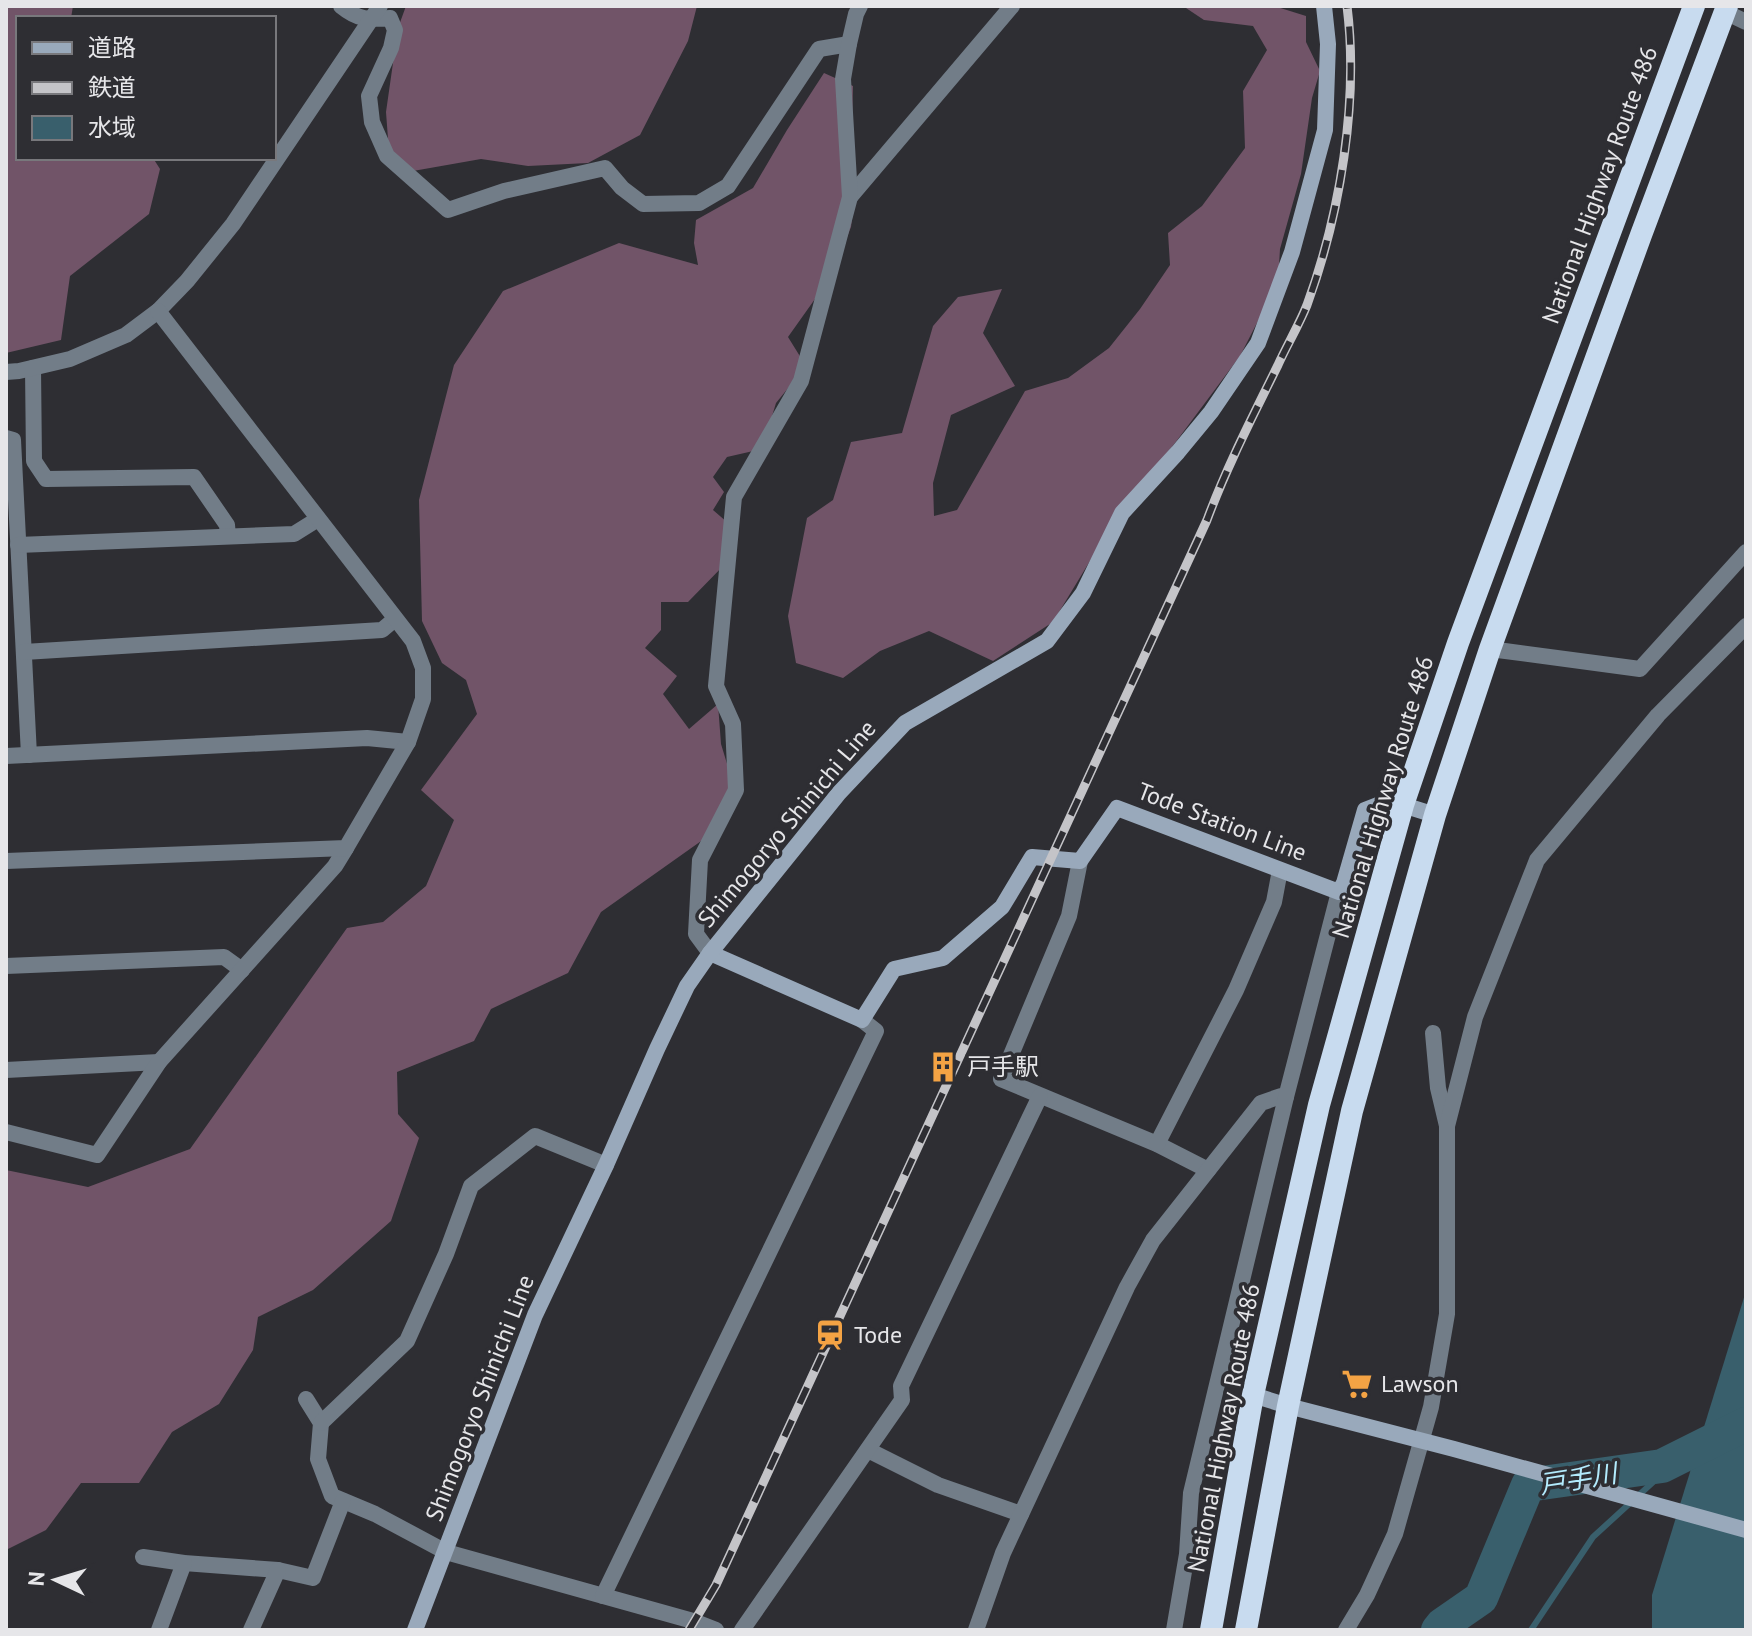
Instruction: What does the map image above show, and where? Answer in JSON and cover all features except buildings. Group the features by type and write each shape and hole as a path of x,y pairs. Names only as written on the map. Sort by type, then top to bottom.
{"highway":[{"name":"National Highway Route 486","path":"1211,1630 1253,1395 1319,1105 1403,805 1458,643 1694,6"},
{"path":"1246,1630 1288,1406 1352,1111 1435,815 1490,649 1726,9"}],"main road":[{"name":"Shimogoryo Shinichi Line","path":"415,1630 535,1315 687,986 839,793 905,723 1047,641 1083,593 1122,513 1211,412 1258,343 1292,252 1325,130 1328,44 1324,6"},
{"path":"1339,892 1365,810 1383,803 1403,805 1435,815"},
{"name":"Tode Station Line","path":"1080,861 1117,808 1339,892"},
{"path":"710,953 862,1020 894,969 943,958 1002,907 1032,857 1080,861"},
{"path":"1253,1395 1746,1530"}],"street":[{"path":"341,6 352,15 375,13 390,18 395,30 391,48 369,96 372,122 387,156 448,210 504,191 605,168 622,188 643,204 699,203 728,186 819,49 849,44"},
{"path":"710,953 696,934 700,860 736,790 733,724 716,686 734,497 801,381 850,197 843,79 860,6"},
{"path":"850,197 1012,6"},
{"path":"1726,9 1746,22"},
{"path":"6,372 70,359 126,335 158,311 233,224 375,13"},
{"path":"6,1132 97,1155 159,1062 335,866 408,742 423,699 423,668 413,641 158,311"},
{"path":"33,368 34,461 46,479 194,477 227,525 228,536"},
{"path":"6,438 13,440 29,755"},
{"path":"18,545 294,534 318,519"},
{"path":"1490,649 1640,669 1746,552"},
{"path":"24,652 382,630 395,619"},
{"path":"1447,1126 1475,1017 1537,860 1658,715 1746,626"},
{"path":"6,756 367,738 408,742"},
{"path":"6,861 346,848"},
{"path":"1080,861 1069,916 1001,1079 1157,1144 1208,1170"},
{"path":"1157,1144 1236,990 1274,902 1280,870"},
{"path":"1174,1630 1187,1554 1191,1493 1286,1097 1339,892"},
{"path":"6,966 224,957 242,970"},
{"path":"603,1596 876,1031 862,1020"},
{"path":"1346,1630 1367,1595 1395,1534 1431,1407 1447,1314 1447,1126 1438,1088 1433,1033"},
{"path":"6,1070 159,1062"},
{"path":"742,1630 902,1400 901,1386 1040,1096"},
{"path":"976,1630 1003,1553 1133,1275 1153,1240 1261,1103 1286,1097"},
{"path":"321,1423 407,1341 446,1254 471,1186 535,1136 606,1165"},
{"path":"306,1399 321,1423 318,1459 332,1496 375,1514 446,1552 716,1630"},
{"path":"868,1450 938,1485 1021,1514"},
{"path":"143,1557 278,1570 313,1578 343,1501"},
{"path":"159,1630 184,1563"},
{"path":"251,1630 278,1570"}],"shaded area":[{"path":"6,6 73,6 71,16 16,16 16,160 154,160 160,169 149,214 70,276 61,340 6,353"},
{"path":"406,6 697,6 688,41 640,135 588,163 528,166 481,159 413,171 389,152 386,112 398,28"},
{"path":"1183,6 1274,6 1306,16 1306,42 1320,71 1312,98 1301,174 1280,249 1278,282 1240,356 1122,508 1053,622 993,661 929,631 880,651 843,678 796,663 788,616 807,518 833,500 851,442 902,433 933,326 958,297 1002,289 983,333 1015,386 951,415 933,483 934,516 957,510 1025,391 1068,378 1109,348 1170,265 1168,233 1202,206 1245,148 1243,91 1267,50 1253,26 1204,20"},
{"path":"824,73 853,86 855,196 851,227 832,275 788,337 806,366 776,403 762,449 727,457 713,477 724,492 713,510 735,529 727,562 688,602 661,602 661,630 645,648 677,676 663,694 689,729 718,704 721,744 735,790 704,839 601,912 568,973 491,1009 474,1041 397,1072 398,1114 419,1138 391,1221 313,1290 258,1317 253,1350 219,1404 172,1432 139,1483 81,1483 46,1530 6,1550 6,1170 88,1187 190,1149 347,928 383,922 426,886 454,820 421,790 477,714 466,680 442,663 422,621 419,500 454,365 503,291 619,243 698,265 694,243 696,220 753,188"}],"water":[{"path":"1746,1291 1746,1630 1652,1630 1652,1595"}],"waterway":[{"name":"戸手川","path":"1438,1630 1481,1598 1528,1485 1662,1466 1746,1424"},
{"path":"1531,1630 1593,1537 1663,1473 1700,1453"}],"railway":[{"path":"689,1630 716,1585 1232,461 1307,305 1329,234 1344,157 1350,80 1347,6"}],"place":[{"name":"戸手駅","path":"943,1067"},
{"name":"Tode","path":"830,1335"},
{"name":"Lawson","path":"1357,1384"}]}
